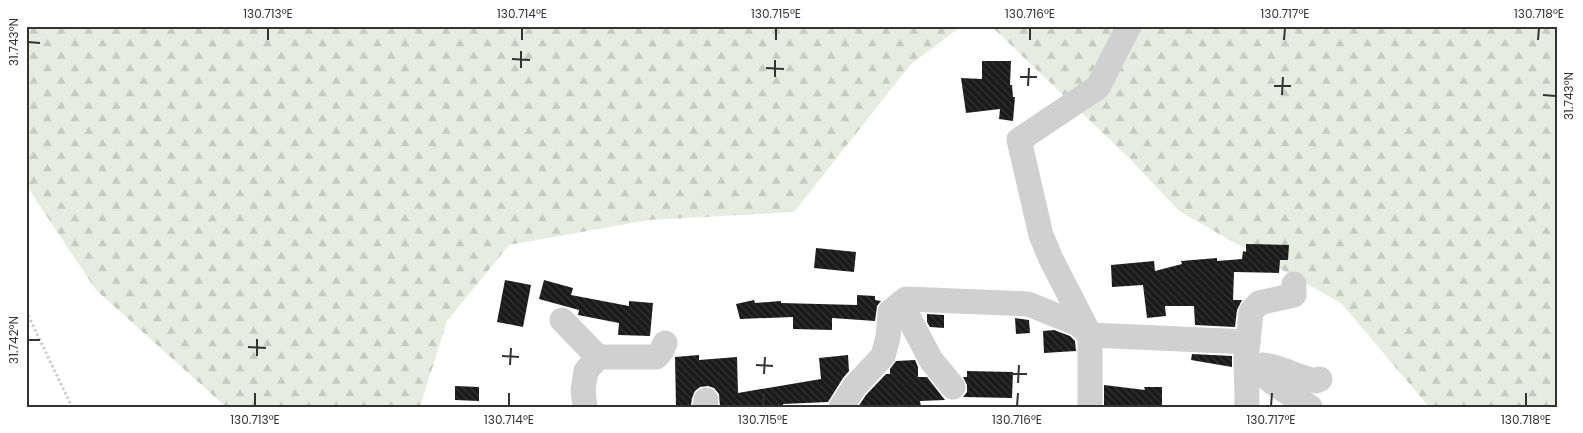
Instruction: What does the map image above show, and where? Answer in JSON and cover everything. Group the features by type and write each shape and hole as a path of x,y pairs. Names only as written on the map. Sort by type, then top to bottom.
{"street":[{"path":"1090,407 1090,335 1040,236 1019,140 1098,87 1129,26"},
{"path":"1246,407 1251,312 1259,304 1294,295 1294,284"},
{"path":"840,407 855,386 883,356 888,337 890,312 906,299 1028,304 1078,324 1090,335 1248,354 1303,379 1316,381 1320,379"},
{"path":"901,303 931,360 953,387"},
{"path":"562,320 598,357 656,357 665,343"},
{"path":"1248,354 1286,391 1310,407"},
{"path":"585,407 586,371 598,357"}],"path":[{"path":"26,311 72,407"}],"green space":[{"path":"26,26 962,26 911,64 794,212 649,220 509,245 447,321 420,407 226,407 96,290 26,185"},
{"path":"991,26 1557,26 1557,407 1429,407 1342,304 1179,211 1129,158"}],"building":[{"path":"982,61 1011,61 1010,85 1012,85 1013,97 1015,97 1013,121 999,119 1000,109 966,113 961,78 982,79"},
{"path":"1246,244 1289,245 1288,260 1280,260 1279,273 1234,272 1233,300 1242,300 1237,310 1235,327 1195,325 1194,306 1165,306 1166,316 1147,318 1143,285 1112,287 1111,265 1154,261 1155,271 1182,264 1181,261 1217,258 1217,261 1242,259 1243,251 1246,252"},
{"path":"816,248 856,252 854,272 814,268"},
{"path":"505,280 531,285 523,327 497,322"},
{"path":"544,280 573,288 571,295 629,306 629,301 653,303 650,336 618,335 619,323 578,315 579,310 539,299"},
{"path":"857,295 875,296 875,300 881,301 877,306 875,321 832,318 832,330 793,329 793,317 740,319 736,304 754,300 755,303 781,301 781,303 857,305"},
{"path":"927,314 944,315 944,328 930,327 927,322"},
{"path":"1015,318 1029,320 1030,333 1016,334"},
{"path":"1054,330 1070,336 1075,341 1076,351 1044,353 1043,331"},
{"path":"1192,354 1232,356 1232,367 1191,360"},
{"path":"699,355 699,360 737,357 738,393 821,379 819,358 848,355 849,371 828,402 783,404 783,407 720,407 719,394 714,388 708,386 700,387 695,391 691,405 676,407 675,357"},
{"path":"915,360 918,367 918,377 927,377 945,400 920,401 921,407 858,407 866,395 886,374 890,374 890,369 896,361"},
{"path":"967,371 1013,372 1012,398 963,397 967,392 967,385 963,377 967,377"},
{"path":"1104,385 1145,390 1144,387 1162,387 1162,407 1104,407"},
{"path":"455,386 479,387 479,401 455,400"}]}
